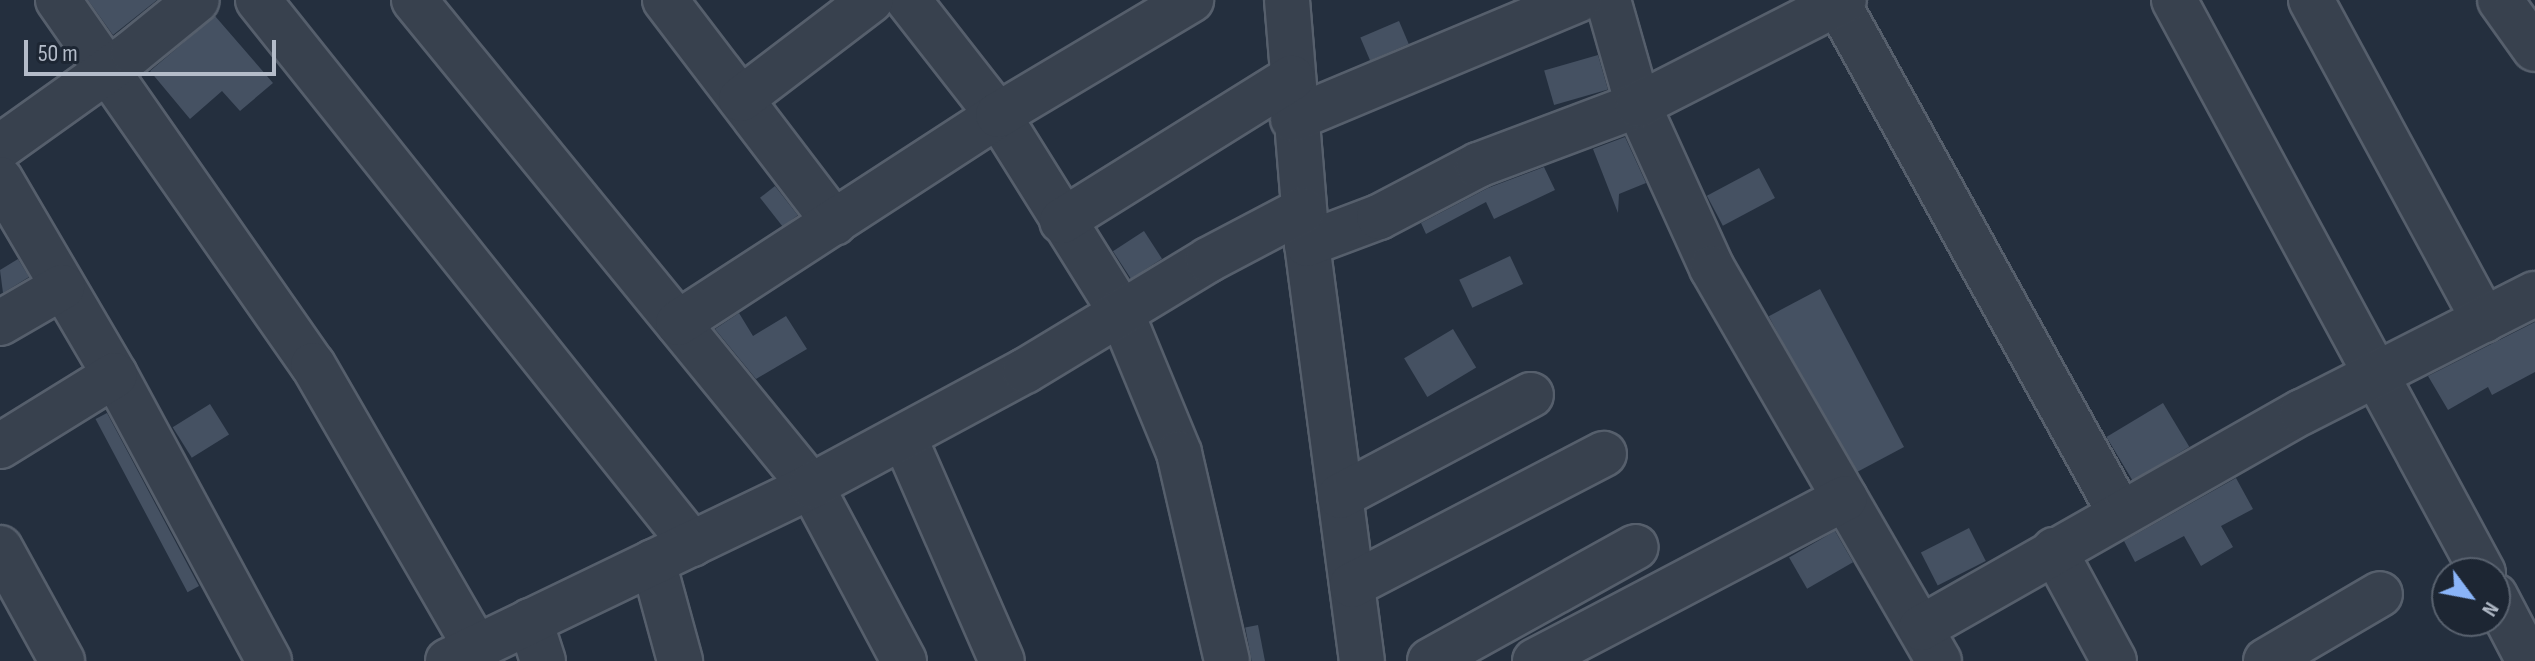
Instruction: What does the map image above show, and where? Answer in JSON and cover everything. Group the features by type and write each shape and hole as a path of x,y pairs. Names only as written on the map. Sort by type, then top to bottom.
{"street":[{"path":"58,0 313,365 462,654 536,641 673,553 904,437 1025,371 1121,312 1305,227 1379,217 1478,165 1638,105 1839,1 2120,513"},
{"path":"0,147 107,72 197,0"},
{"path":"258,0 673,553 680,661"},
{"path":"414,0 811,486 904,661"},
{"path":"665,0 835,223"},
{"path":"741,99 871,0"},
{"path":"908,0 998,115 1121,312 1179,453 1227,661"},
{"path":"678,323 998,115 1191,0"},
{"path":"1287,0 1292,98 1305,227 1352,585 1351,658"},
{"path":"1062,221 1292,98 1578,0"},
{"path":"1608,0 1638,105 1712,268 1930,644 2054,550 2380,373 2535,294"},
{"path":"2174,0 2380,373 2475,557"},
{"path":"2311,0 2484,320"},
{"path":"2500,0 2535,49"},
{"path":"0,179 115,375 269,661"},
{"path":"0,323 62,287"},
{"path":"0,446 115,375"},
{"path":"1340,496 1531,395"},
{"path":"904,437 1002,661"},
{"path":"1352,585 1604,454"},
{"path":"1535,661 1845,498"},
{"path":"1430,661 1636,547"},
{"path":"0,548 62,661"},
{"path":"2054,550 2114,661"},
{"path":"2266,661 2380,594"},
{"path":"2511,627 2529,661"}],"building":[{"path":"88,0 157,0 113,35"},
{"path":"215,16 273,83 240,111 222,91 190,119 150,71"},
{"path":"1399,21 1409,44 1370,60 1360,37"},
{"path":"1598,55 1608,90 1554,105 1544,70"},
{"path":"1625,137 1646,183 1619,194 1618,213 1593,149"},
{"path":"1544,167 1555,190 1494,219 1486,202 1426,234 1421,223 1488,188"},
{"path":"1759,168 1775,198 1723,226 1707,196"},
{"path":"775,186 798,215 783,227 760,198"},
{"path":"1144,231 1162,259 1131,279 1113,251"},
{"path":"1510,256 1523,284 1472,308 1459,280"},
{"path":"18,259 29,277 3,293 0,270"},
{"path":"1820,289 1904,447 1853,474 1769,316"},
{"path":"739,313 753,336 786,316 807,349 756,379 715,329"},
{"path":"2535,322 2535,372 2492,395 2488,387 2448,410 2428,376"},
{"path":"1453,329 1476,368 1427,397 1404,358"},
{"path":"2163,403 2189,447 2133,481 2106,437"},
{"path":"210,404 229,435 192,458 173,427"},
{"path":"107,413 199,586 188,592 96,419"},
{"path":"2236,478 2253,509 2221,526 2233,547 2201,566 2184,536 2135,562 2124,541"},
{"path":"1969,528 1986,561 1938,585 1921,553"},
{"path":"1835,531 1853,562 1807,589 1789,558"},
{"path":"1258,625 1265,661 1252,661 1245,627"}]}
